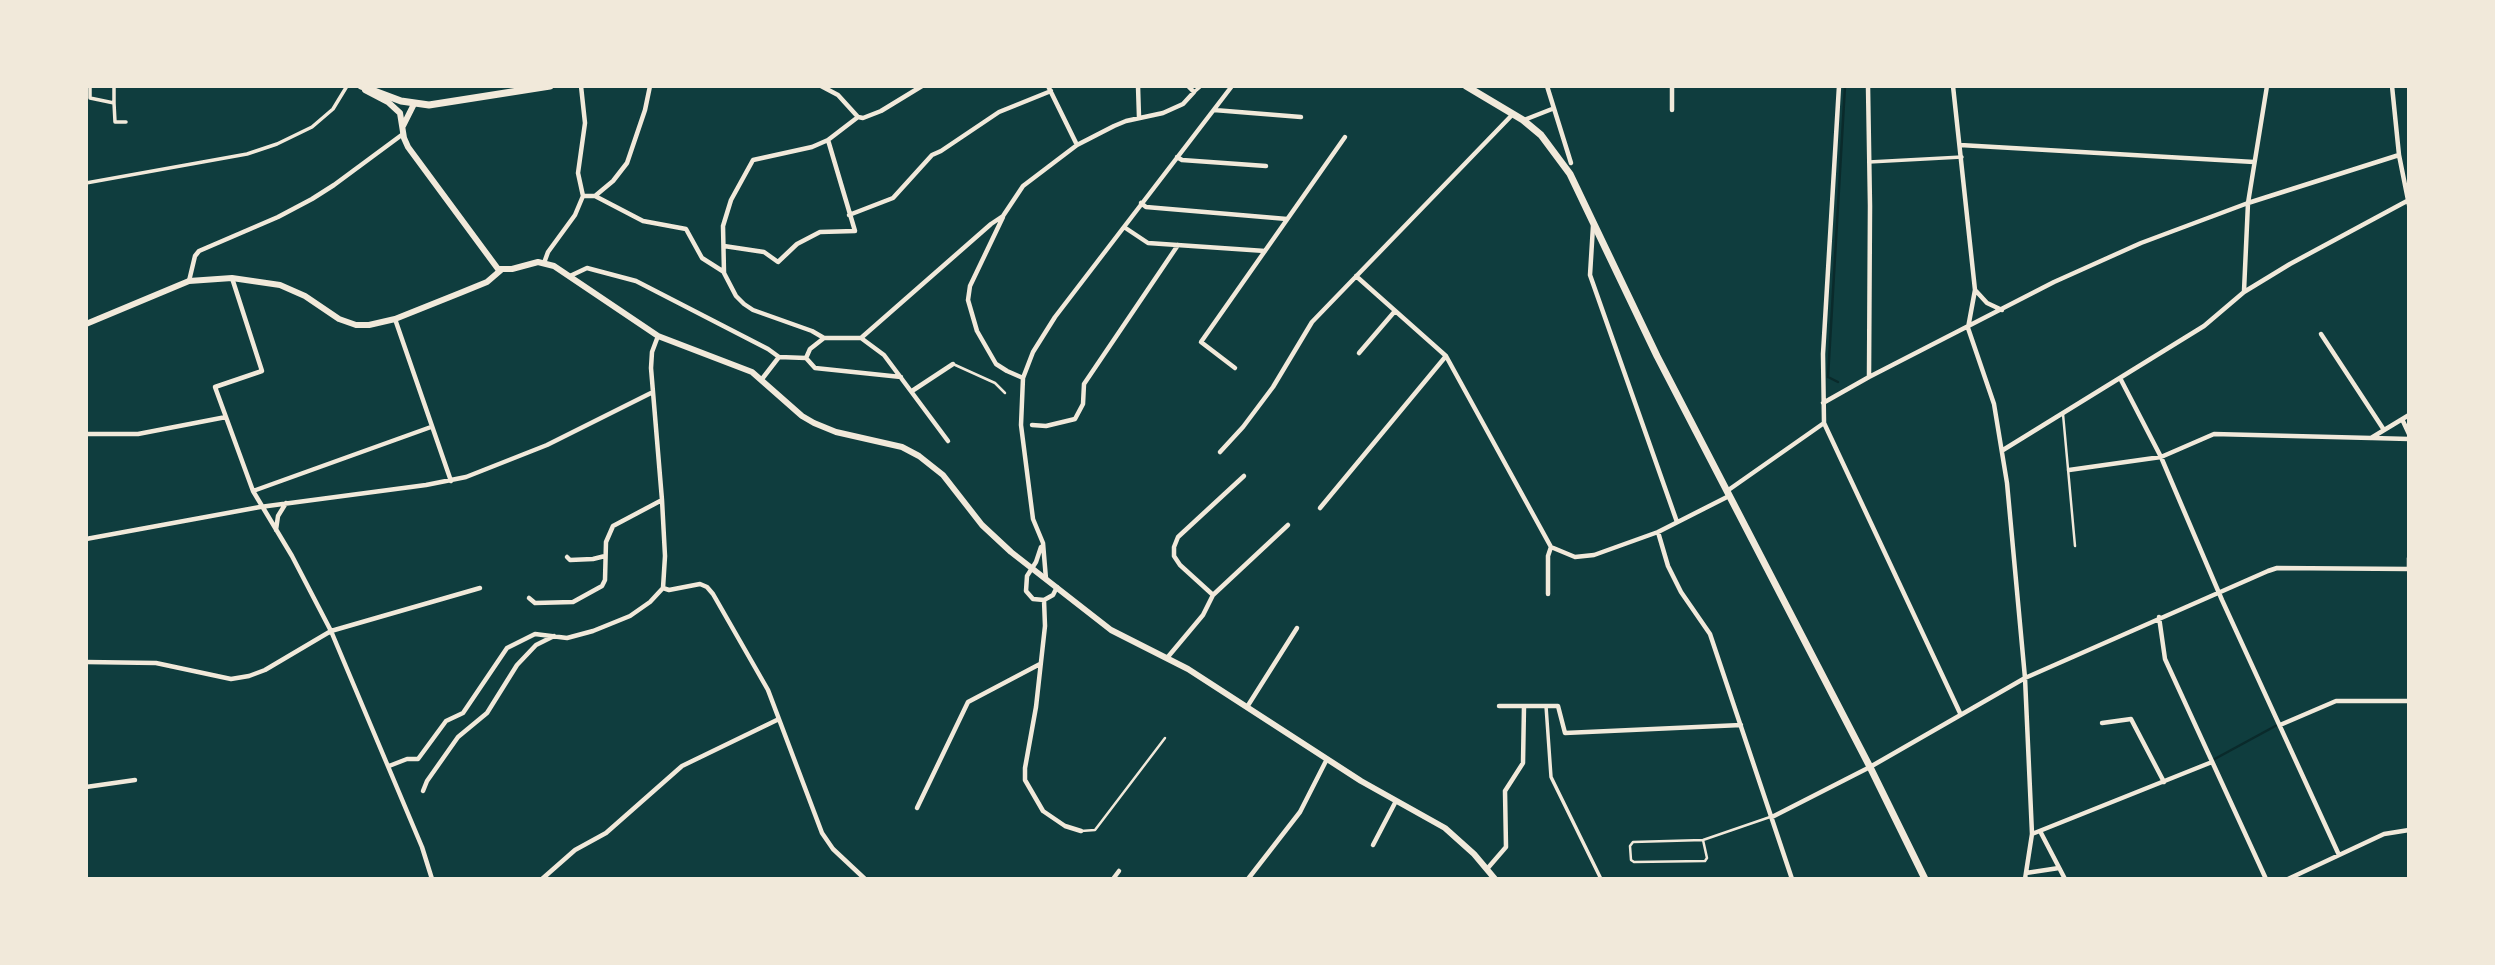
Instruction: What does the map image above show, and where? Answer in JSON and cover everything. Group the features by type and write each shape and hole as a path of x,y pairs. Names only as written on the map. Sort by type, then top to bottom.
{"main road":[{"path":"360,86 401,102 414,104 438,104 550,86"},
{"path":"360,86 388,102 400,113 411,152 495,266 501,270"},
{"path":"372,86 382,93"},
{"path":"1466,86 1523,120 1541,135 1570,174 1639,318 1870,766 1925,879"},
{"path":"403,130 414,104"},
{"path":"86,324 190,281 232,278 280,285 305,296 339,319 356,325 369,325 395,319 488,282 501,270 530,262 544,262 570,276 658,336 752,372 814,424 836,432 902,447 919,456 943,475 992,534 1032,569 1111,630 1188,669 1327,759 1445,828 1461,841 1495,879"}],"street":[{"path":"90,86 90,98 114,103"},
{"path":"114,86 115,122 126,122"},
{"path":"544,262 548,252 575,215 583,196 578,173 585,123 581,86"},
{"path":"595,196 613,181 627,163 650,86"},
{"path":"821,86 838,95 858,117 863,118 881,111 922,86"},
{"path":"1138,86 1139,117"},
{"path":"1188,86 1194,92"},
{"path":"1023,378 996,363 977,331 968,300 970,286 1003,216 1023,186 1077,145 1126,121 1163,113 1183,104 1201,86"},
{"path":"1046,580 1043,543 1033,519 1021,425 1023,378 1033,352 1055,317 1233,86"},
{"path":"1547,86 1571,163"},
{"path":"1672,86 1672,110"},
{"path":"1839,86 1823,354 1824,423 1960,713"},
{"path":"1868,86 1869,377"},
{"path":"1953,86 1975,290 1968,327 1994,404 2003,450 2025,678 2032,834 2026,876 2059,868"},
{"path":"2244,292 2248,203 2267,86"},
{"path":"2003,450 2204,326 2244,292 2290,264 2408,203 2399,155 2392,86"},
{"path":"86,183 247,154 277,144 312,127 333,110 346,88"},
{"path":"849,215 893,198 932,155 999,112 1050,88 1077,145"},
{"path":"1523,120 1552,109"},
{"path":"1213,110 1301,117"},
{"path":"1220,453 1273,387 1312,322 1513,114"},
{"path":"858,117 828,140 811,147 753,160 731,200 723,226 724,273 736,296 753,310 812,331 824,338 861,338 884,355 948,441"},
{"path":"190,281 191,267 199,251 278,217 312,199 334,185 403,130"},
{"path":"1235,368 1201,342 1345,137"},
{"path":"724,246 764,252 778,262 797,244 820,232 855,231 828,140"},
{"path":"1960,145 2254,162"},
{"path":"1822,404 2054,282 2141,243 2248,203 2399,155"},
{"path":"1177,156 1182,160 1266,166"},
{"path":"1869,162 1962,157"},
{"path":"583,196 595,196 643,221 687,229 702,258 724,273"},
{"path":"1141,204 1146,207 1287,219"},
{"path":"861,338 1003,216"},
{"path":"1594,223 1590,275 1677,522"},
{"path":"1124,227 1148,243 1266,251"},
{"path":"1032,425 1046,426 1075,419 1083,404 1084,384 1178,245"},
{"path":"570,276 587,268 636,281 779,357 806,358 815,368 901,377"},
{"path":"1356,276 1446,356 1551,547 1566,555 1583,557 1658,532 1728,493 1824,423"},
{"path":"232,278 262,371 215,387 260,507 292,556 331,631 422,846 432,879"},
{"path":"1975,290 1987,303 2002,310"},
{"path":"1359,353 1395,311"},
{"path":"395,319 451,481"},
{"path":"2321,334 2384,430"},
{"path":"389,766 407,759 418,759 446,721 463,713 507,648 535,634 567,638 593,631 630,615 650,602 663,588 665,556 662,500 651,393 652,352 658,336"},
{"path":"806,358 810,349 824,338"},
{"path":"1320,508 1446,356"},
{"path":"762,379 779,357"},
{"path":"912,391 953,364"},
{"path":"2120,378 2161,457 2218,591 2339,855"},
{"path":"86,539 260,507 451,481 547,445 651,393"},
{"path":"2371,438 2409,415"},
{"path":"86,434 138,434 226,417"},
{"path":"2402,419 2409,434"},
{"path":"253,491 431,426"},
{"path":"2068,470 2161,457 2214,434 2409,439"},
{"path":"1213,595 1180,565 1174,556 1174,547 1178,537 1244,476"},
{"path":"529,598 535,603 573,602 602,586 606,580 606,542 615,524 662,500"},
{"path":"276,531 278,516 286,503"},
{"path":"1166,659 1203,615 1213,595 1288,525"},
{"path":"1658,532 1668,566 1681,592 1710,634 1792,879"},
{"path":"1043,543 1027,576 1026,591 1033,599 1044,600 1053,595 1057,587"},
{"path":"1548,594 1548,556 1551,547"},
{"path":"567,557 570,560 605,556"},
{"path":"1772,817 1870,766 2025,678 2218,591 2277,568 2409,569 2409,558"},
{"path":"663,588 669,590 700,584 707,587 768,690 822,833 833,849 865,879"},
{"path":"86,662 156,663 231,679 249,676 265,670 331,631 480,588"},
{"path":"1044,600 1045,626 1036,708 1026,757 1026,780 1044,811 1065,826 1081,831"},
{"path":"2159,617 2165,659 2266,879"},
{"path":"1247,707 1297,628"},
{"path":"423,792 427,780 458,737 487,713 517,665 537,645 555,636"},
{"path":"917,808 968,702 1041,664"},
{"path":"2280,725 2336,701 2409,701"},
{"path":"1499,706 1558,706 1566,733 1741,724"},
{"path":"1487,869 1506,847 1505,791 1523,763 1524,706"},
{"path":"1546,706 1551,777 1601,879"},
{"path":"542,879 567,856 606,833 682,766 779,719"},
{"path":"2102,723 2131,719 2164,782"},
{"path":"1248,879 1300,812 1327,759"},
{"path":"2032,834 2212,762"},
{"path":"86,787 135,780"},
{"path":"1373,845 1396,801"},
{"path":"2288,879 2384,834 2409,830"},
{"path":"2040,831 2065,879"},
{"path":"1113,879 1119,871"}],"lane":[{"path":"953,364 995,383 1005,393"},
{"path":"2063,413 2075,546"},
{"path":"1081,831 1095,830 1165,738"},
{"path":"1703,840 1707,858 1705,861 1631,860 1630,846 1633,842 1703,840 1772,817"}],"waterway":[{"path":"1838,382 1828,377 1845,86"},
{"path":"2211,761 2279,724"}]}
